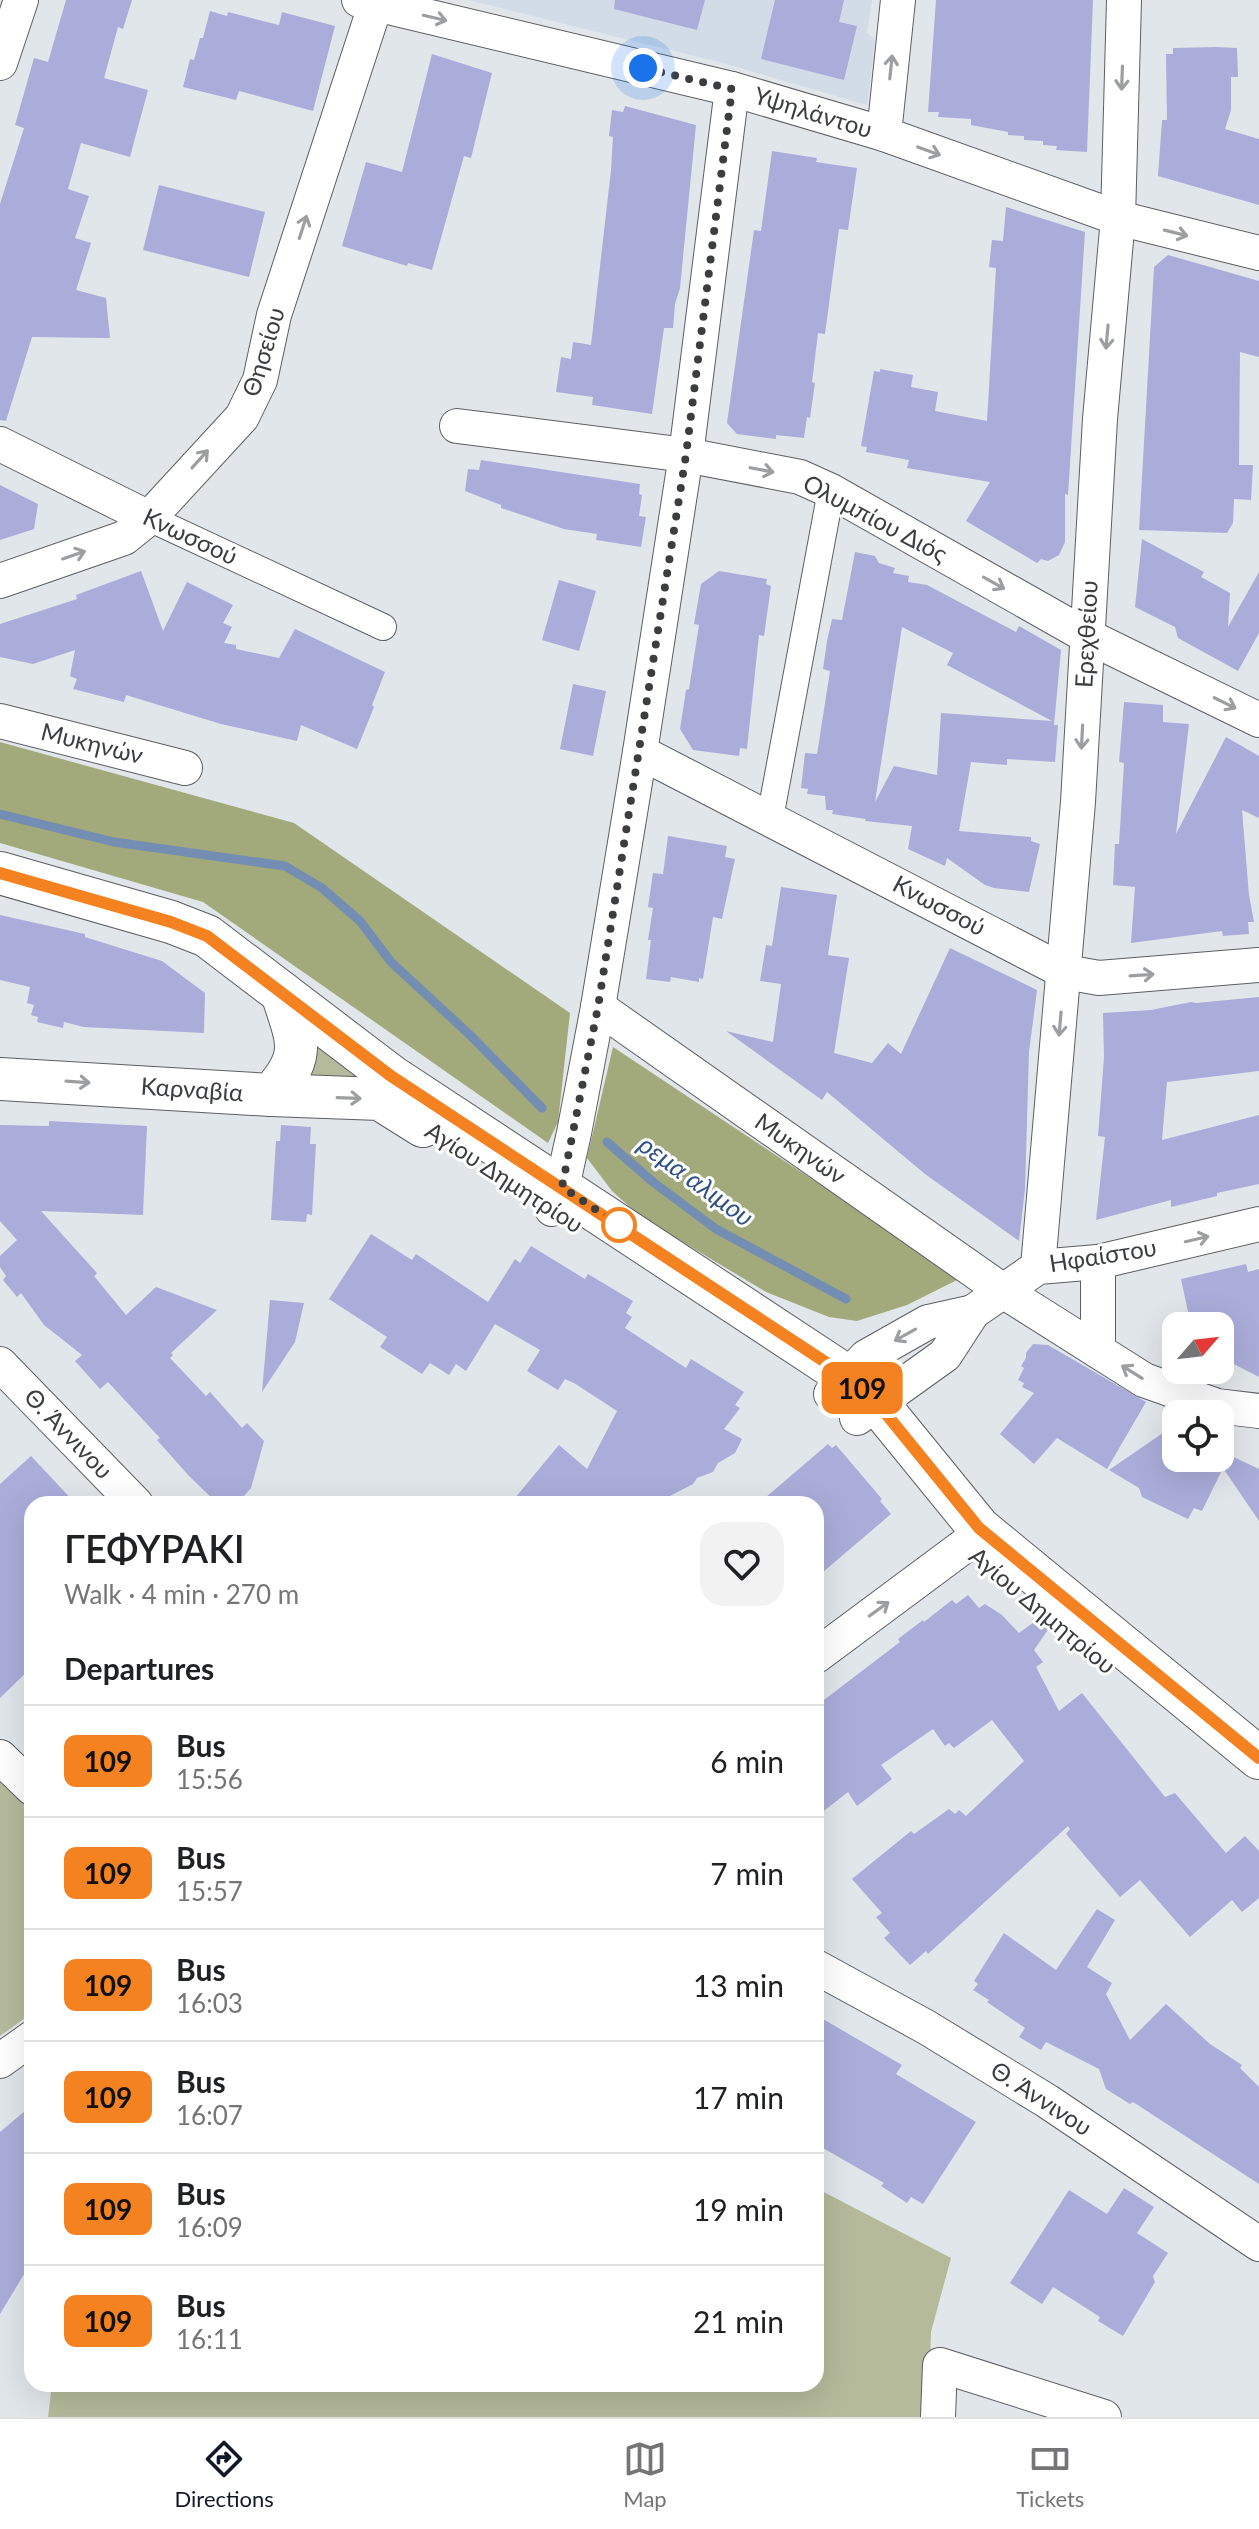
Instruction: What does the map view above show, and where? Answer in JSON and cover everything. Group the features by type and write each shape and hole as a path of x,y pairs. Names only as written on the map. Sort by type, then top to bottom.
{"street":[{"path":"0,63 21,0"},
{"path":"884,134 898,0"},
{"name":"Ερεχθείου","path":"1038,1267 1065,972 1100,419 1118,218 1124,0"},
{"name":"Υψηλάντου","path":"371,1 732,89 884,134 1118,218 1259,253"},
{"name":"Θησείου","path":"0,581 124,538 149,518 242,417 260,380 274,315 371,1"},
{"path":"557,1198 574,1133 596,1019 640,752 686,455 732,89"},
{"name":"Ολυμπίου Διός","path":"457,426 686,455 800,477 831,491 1087,636 1259,720"},
{"name":"Κνωσσού","path":"0,444 149,518 383,627"},
{"path":"770,818 831,491"},
{"name":"Μυκηνών","path":"0,721 185,768"},
{"name":"Κνωσσού","path":"640,752 1065,972 1099,978 1259,965"},
{"name":"Αγίου Δημητρίου","path":"0,873 171,922 207,936 557,1198 854,1398 979,1528 1259,1758"},
{"name":"Καρναβία","path":"0,1079 271,1095 287,1077 297,1053 297,1042 282,993"},
{"name":"Μυκηνών","path":"596,1019 1003,1291 1144,1380 1217,1406 1259,1411"},
{"name":"Αγίου Δημητρίου","path":"271,1095 380,1099 557,1198"},
{"name":"Ηφαίστου","path":"854,1398 866,1357 928,1322 973,1312 1038,1267 1098,1262 1259,1224"},
{"path":"1098,1262 1098,1351"},
{"name":"Θ. Άννινου","path":"0,1364 128,1496"},
{"name":"Αγίου Δημητρίου","path":"854,1398 918,1494 964,1546 1259,1789"},
{"path":"824,1650 964,1546"},
{"path":"0,1757 24,1780"},
{"name":"Θ. Άννινου","path":"824,1971 926,2027 1047,2101 1259,2244"},
{"path":"0,2061 24,2044"},
{"path":"938,2417 940,2365 1104,2417"}],"shaded area":[{"path":"468,0 872,0 867,33 875,40 867,105 719,62"}],"green space":[{"path":"0,742 294,823 570,1013 558,1122 548,1143 203,902 0,843"},
{"path":"314,1043 358,1073 357,1078 309,1075"},
{"path":"613,1047 961,1278 907,1305 857,1321 829,1317 766,1292 641,1217 612,1191 587,1158"},
{"path":"0,1776 24,1801 24,2019 0,2036"},
{"path":"824,2192 951,2258 931,2332 928,2417 48,2417 51,2392 824,2392"}],"building":[{"path":"66,0 132,0 123,29 118,27 104,78 148,90 130,157 81,143 68,189 89,196 75,238 91,243 76,290 106,298 110,338 32,337 6,421 0,420 0,204 24,128 15,125 34,58 48,62"},
{"path":"615,0 705,0 697,30 614,9"},
{"path":"775,0 844,0 839,22 857,26 844,80 761,59"},
{"path":"936,0 1093,0 1087,152 1056,150 1057,146 1043,145 1043,141 1024,140 1024,136 971,125 971,119 938,117 939,112 928,112"},
{"path":"210,11 227,16 228,12 279,25 282,12 335,26 313,111 239,91 236,100 183,87 190,59 194,60"},
{"path":"1173,48 1237,48 1238,77 1231,77 1231,110 1225,129 1259,139 1259,205 1158,176 1162,120 1167,120 1166,54 1173,54"},
{"path":"432,54 492,73 471,158 464,156 432,270 408,263 407,266 342,246 366,162 402,172"},
{"path":"625,106 696,125 680,288 673,328 664,328 652,414 592,405 593,397 556,392 561,357 571,359 573,342 591,345 611,170 613,137 609,136 612,110 623,112"},
{"path":"772,151 857,168 848,230 839,229 825,334 818,333 812,382 815,383 804,438 776,435 776,439 737,434 727,423 754,230 761,231"},
{"path":"159,185 265,212 249,277 143,250"},
{"path":"1006,207 1085,232 1068,495 1065,494 1065,542 1059,555 1037,563 966,521 990,482 907,468 909,460 866,452 867,447 861,446 874,371 880,372 880,369 913,375 911,387 938,392 935,411 987,421 996,268 989,267 992,240 1003,241"},
{"path":"1168,255 1259,281 1259,357 1240,352 1239,465 1253,465 1251,500 1234,499 1233,523 1227,533 1139,530 1154,267"},
{"path":"481,460 640,484 639,516 646,517 641,547 596,540 597,534 564,529 501,508 501,505 465,491 468,469 479,470"},
{"path":"0,485 38,504 34,529 0,540"},
{"path":"1142,539 1204,572 1201,577 1230,593 1228,627 1259,572 1259,633 1238,671 1178,638 1175,627 1135,607"},
{"path":"855,552 875,556 879,563 895,568 893,573 909,576 908,582 927,585 1016,632 1019,626 1061,650 1054,725 1058,725 1055,762 1007,759 1007,765 971,762 959,831 1031,837 1031,841 1040,844 1029,892 985,885 947,858 945,866 908,849 912,826 832,814 833,810 826,810 825,796 807,794 808,789 801,788 805,753 817,754 830,671 823,669 832,619 842,620","holes":["902,627 953,653 947,665 1052,721 941,713 937,775 894,766 875,802"]},
{"path":"141,571 163,631 187,582 233,605 223,623 232,627 224,643 236,645 236,649 279,658 295,629 385,672 357,749 301,725 297,741 221,724 126,695 124,702 73,689 77,679 70,676 75,650 33,664 0,657 0,624 77,599 76,595"},
{"path":"719,571 767,579 766,584 771,586 764,636 759,635 747,749 740,748 739,756 693,750 680,729 699,625 694,624 701,584"},
{"path":"559,580 596,591 579,651 542,640"},
{"path":"573,684 606,691 593,756 560,749"},
{"path":"1124,702 1163,705 1163,722 1189,724 1176,834 1226,737 1259,756 1259,818 1242,810 1254,922 1248,922 1249,934 1223,936 1222,931 1131,943 1135,887 1113,885 1124,763 1119,762"},
{"path":"668,836 727,846 725,857 735,859 722,919 713,917 703,979 699,978 699,982 671,977 670,982 646,979 653,908 648,907 653,873 663,874"},
{"path":"781,887 837,895 828,955 849,958 834,1053 872,1063 888,1043 901,1054 950,948 1037,990 1029,1052 1025,1189 1019,1241 925,1174 827,1092 822,1100 726,1031 773,1042 781,984 760,981 766,945 772,946"},
{"path":"0,915 85,934 85,937 162,961 205,993 204,1033 84,1027 64,1022 63,1028 37,1022 38,1017 31,1015 34,1005 27,1003 30,987 0,980"},
{"path":"1259,997 1259,1071 1167,1082 1162,1140 1259,1115 1259,1184 1171,1207 1171,1200 1096,1220 1105,1137 1098,1136 1104,1057 1103,1013"},
{"path":"49,1121 147,1126 143,1215 41,1211 97,1273 94,1276 126,1315 156,1287 217,1310 171,1353 170,1358 206,1396 210,1392 242,1428 247,1423 264,1441 251,1488 244,1496 210,1496 108,1382 100,1389 75,1361 82,1355 44,1325 21,1293 17,1297 3,1280 6,1276 0,1267 0,1256 17,1240 0,1221 0,1125 49,1126"},
{"path":"281,1125 311,1127 310,1144 316,1144 312,1215 307,1214 306,1222 271,1220 276,1141 280,1141"},
{"path":"371,1234 412,1260 416,1254 488,1302 515,1259 520,1263 531,1246 585,1279 588,1274 633,1301 626,1313 632,1317 625,1328 686,1368 691,1359 744,1392 735,1405 740,1408 724,1429 742,1439 735,1453 718,1463 713,1472 697,1478 693,1484 670,1496 517,1496 559,1445 587,1469 617,1411 565,1379 558,1390 527,1371 540,1350 495,1324 466,1371 456,1364 449,1375 430,1363 422,1374 380,1347 387,1337 329,1299"},
{"path":"1246,1264 1248,1272 1259,1269 1259,1377 1234,1364 1234,1312 1188,1312 1181,1279"},
{"path":"270,1300 304,1303 295,1342 262,1392"},
{"path":"1033,1344 1048,1345 1146,1402 1107,1469 1057,1438 1034,1464 1000,1434 1034,1393 1022,1387 1024,1383 1018,1380 1026,1353"},
{"path":"1162,1434 1162,1472 1221,1472 1202,1511 1194,1508 1188,1519 1142,1497 1139,1488 1109,1470"},
{"path":"828,1444 832,1448 836,1445 891,1514 824,1571 824,1496 767,1496"},
{"path":"31,1456 68,1496 24,1496 24,1675 0,1698 0,1484"},
{"path":"1234,1457 1259,1469 1259,1521 1226,1472 1234,1472"},
{"path":"968,1595 979,1608 985,1604 1002,1615 1019,1633 1045,1614 1054,1621 1034,1650 1043,1662 1036,1667 1059,1711 1082,1693 1165,1797 1175,1793 1226,1853 1245,1836 1259,1851 1259,1898 1242,1912 1232,1900 1190,1937 1140,1880 1120,1897 1066,1834 1070,1829 1068,1826 928,1954 926,1951 910,1965 884,1938 890,1933 876,1917 882,1913 852,1879 911,1831 914,1834 949,1809 955,1814 959,1810 966,1816 1024,1761 992,1720 954,1748 949,1743 945,1746 933,1729 881,1765 892,1779 857,1806 848,1792 824,1811 824,1700 900,1642 898,1639 923,1620 952,1600 956,1604"},
{"path":"1097,1909 1115,1920 1087,1967 1112,1983 1106,1994 1130,2040 1166,2004 1210,2044 1242,2065 1240,2068 1259,2087 1259,2184 1133,2102 1130,2104 1106,2089 1099,2069 1046,2042 1041,2050 1019,2037 1025,2028 973,1990 978,1984 974,1981 1004,1933 1056,1970"},
{"path":"824,2020 902,2065 896,2074 976,2122 923,2204 911,2197 907,2203 881,2186 884,2183 824,2149"},
{"path":"24,2112 24,2274 0,2314 0,2132"},
{"path":"1124,2188 1154,2207 1137,2233 1168,2253 1123,2336 1053,2287 1042,2304 1010,2283 1069,2190 1107,2214"}],"waterway":[{"path":"0,814 114,842 285,866 322,888 360,921 391,962 470,1035 542,1108"},
{"name":"ρεμα αλιμου","path":"607,1142 653,1182 716,1229 846,1299"}],"bus line":[{"name":"109","path":"0,873 171,922 207,936 391,1076 848,1377 878,1404 979,1528 1259,1758"}],"route":[{"path":"619,1225 562,1187 598,1007 686,455 732,89 643,68"}]}
